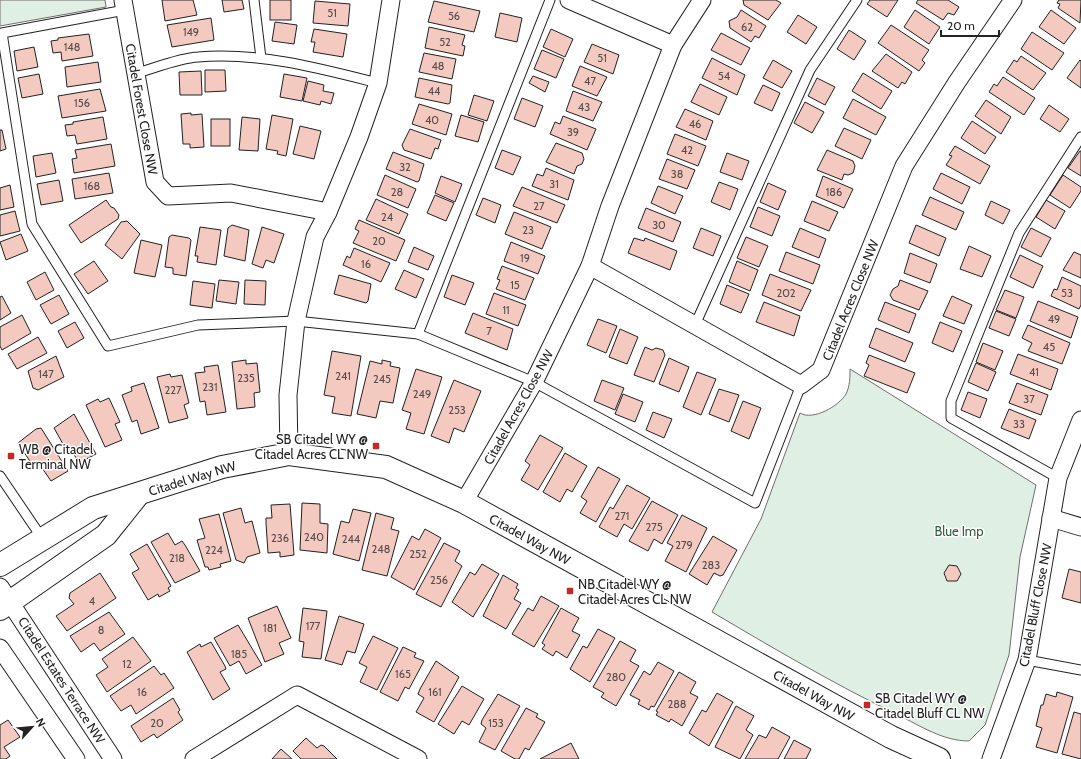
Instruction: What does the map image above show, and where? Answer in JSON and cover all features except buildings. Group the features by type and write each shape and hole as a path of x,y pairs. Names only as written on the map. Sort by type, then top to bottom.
{"street":[{"path":"289,454 288,395 296,321 315,237 328,212 359,137 378,83 391,0"},
{"path":"569,0 672,45"},
{"name":"Citadel Acres Close NW","path":"464,502 534,382 590,266 610,206 672,45 702,0"},
{"name":"Citadel Acres Close NW","path":"801,385 821,370 904,166 957,82 1013,0"},
{"name":"Citadel Forest Close NW","path":"124,5 155,182 168,196 231,192 328,212"},
{"path":"590,266 801,385"},
{"name":"Citadel Bluff Close NW","path":"991,759 1027,660 1058,478 1081,420"},
{"name":"Citadel Way NW","path":"0,565 42,538 94,508 222,467 289,454 386,467 464,502 891,737 939,759"},
{"name":"Citadel Way NW","path":"3,599 106,534 138,494"},
{"path":"1051,518 1081,527"},
{"name":"Citadel Estates Terrace NW","path":"3,599 113,759"},
{"path":"0,648 76,759"},
{"path":"194,759 297,696 418,759"}],"lane":[{"path":"254,0 261,58"},
{"path":"418,334 550,0"},
{"path":"695,325 810,70 857,0"},
{"path":"124,5 2,33 32,224 108,346 198,325 296,321 418,334 534,382 755,503 801,385"},
{"path":"137,73 198,57 261,58 296,63 378,83"},
{"path":"1058,478 951,418 952,401 1019,233 1081,137"},
{"path":"0,476 42,538"},
{"path":"1027,660 1081,670"}],"green space":[{"path":"0,0 105,0 106,7 0,26"},
{"name":"Blue Imp","path":"850,369 1036,485 1020,557 1009,655 985,725 969,741 941,736 874,703 827,678 712,612 761,519 800,413 805,415 818,414 832,407 843,399 850,382"}],"place":[{"name":"SB Citadel WY @ Citadel Acres CL NW","path":"376,446"},
{"name":"WB @ Citadel Terminal NW","path":"11,456"},
{"name":"NB Citadel WY @ Citadel Acres CL NW","path":"570,591"},
{"name":"SB Citadel WY @ Citadel Bluff CL NW","path":"867,705"}]}
